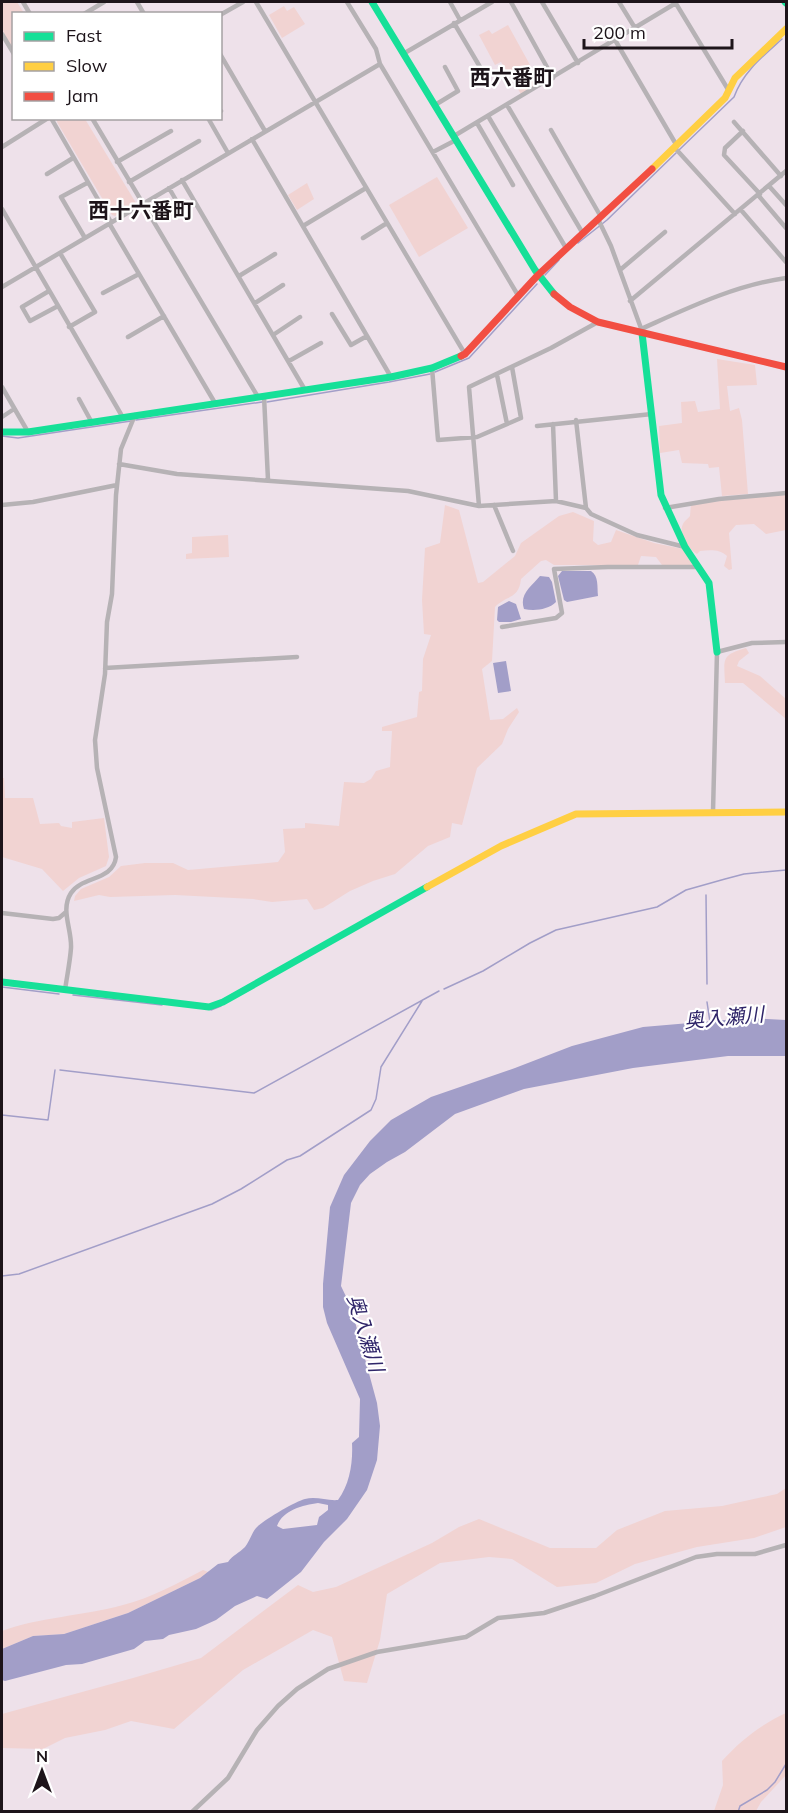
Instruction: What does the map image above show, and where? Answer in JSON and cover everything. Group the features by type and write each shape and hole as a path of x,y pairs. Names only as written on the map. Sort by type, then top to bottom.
{"street":[{"path":"87,12 104,2"},
{"path":"222,14 243,2"},
{"path":"256,2 465,354"},
{"path":"347,2 376,49 380,64 519,297"},
{"path":"372,2 538,275 552,293 568,307 598,322 786,367"},
{"path":"450,2 460,20"},
{"path":"403,54 492,2"},
{"path":"512,2 553,78"},
{"path":"542,2 578,63"},
{"path":"619,2 635,28"},
{"path":"433,152 676,2 729,91"},
{"path":"454,23 480,66"},
{"path":"2,432 28,432 122,416 134,418 215,403 262,400 305,390 433,371 465,354 538,275 582,232 600,221 677,149 725,98 735,78 786,29"},
{"path":"2,34 12,51"},
{"path":"615,40 677,149 735,214"},
{"path":"222,57 266,131"},
{"path":"2,287 380,64"},
{"path":"435,105 458,90 445,67"},
{"path":"507,105 582,232"},
{"path":"488,116 566,248"},
{"path":"2,147 47,120"},
{"path":"51,120 215,403"},
{"path":"93,120 262,400 268,480"},
{"path":"209,120 228,153"},
{"path":"734,122 781,176"},
{"path":"477,123 513,185"},
{"path":"551,130 600,221 642,331 661,495 685,547 709,583 717,652 713,812"},
{"path":"117,162 171,131"},
{"path":"743,131 725,148 724,154 786,228"},
{"path":"252,139 391,377"},
{"path":"129,182 199,141"},
{"path":"47,174 74,158"},
{"path":"630,301 786,171"},
{"path":"182,180 305,390"},
{"path":"85,238 61,197 87,183"},
{"path":"769,186 786,205"},
{"path":"169,188 184,214"},
{"path":"303,226 366,188"},
{"path":"2,209 3,216 122,416"},
{"path":"741,210 786,262"},
{"path":"363,238 387,223"},
{"path":"620,270 665,232"},
{"path":"60,253 95,312 69,327"},
{"path":"239,276 275,254"},
{"path":"103,293 139,274"},
{"path":"642,331 702,301 747,286 786,278"},
{"path":"255,303 283,285"},
{"path":"49,291 22,307 30,321 58,306"},
{"path":"332,314 351,345 367,336"},
{"path":"128,337 164,316"},
{"path":"273,334 300,317"},
{"path":"479,506 469,387 497,375 598,322"},
{"path":"289,361 321,343"},
{"path":"433,371 438,440 473,437 521,418 512,367"},
{"path":"497,375 507,424"},
{"path":"2,387 28,432"},
{"path":"79,399 91,421"},
{"path":"2,417 14,409"},
{"path":"537,426 576,420 652,414"},
{"path":"65,990 71,947 66,912 70,895 79,884 106,874 115,865 115,848 95,750 105,668 107,622 112,594 119,464 124,438 134,418"},
{"path":"576,420 586,508 591,514 637,535 685,547"},
{"path":"553,424 556,501"},
{"path":"119,464 177,474 408,490 479,506 556,501 586,508"},
{"path":"2,505 33,502 117,485"},
{"path":"665,507 786,493"},
{"path":"494,505 513,551"},
{"path":"502,627 556,618 562,613 554,569 699,567"},
{"path":"717,652 752,643 786,642"},
{"path":"105,668 297,657"},
{"path":"2,982 199,1006 214,1005 501,846 576,814 786,812"},
{"path":"2,913 52,919 59,918 66,912"},
{"path":"192,1812 228,1778 257,1730 278,1706 297,1689 328,1670 377,1652 466,1637 498,1618 544,1612 595,1596 696,1557 717,1554 755,1554 786,1545"}],"shaded area":[{"path":"2,2 17,2 23,12 12,12 12,48 2,29"},
{"path":"284,6 287,11 294,7 305,24 282,38 269,15"},
{"path":"508,25 540,83 521,94 501,62 495,65 479,35 489,30 492,34"},
{"path":"57,120 86,120 136,203 115,216 112,215"},
{"path":"437,177 468,228 419,257 389,205"},
{"path":"307,183 314,199 297,210 288,195"},
{"path":"717,359 755,365 757,385 727,386 730,411 739,408 742,420 748,494 722,496 719,467 709,468 708,464 682,463 679,450 660,453 659,426 682,423 681,402 695,401 698,412 720,409"},
{"path":"786,494 786,530 766,534 754,524 736,525 729,533 732,569 729,570 724,566 727,556 711,550 700,551 697,554 683,536 682,528 690,516 691,504"},
{"path":"445,505 459,510 478,583 483,582 515,556 521,543 559,516 573,512 594,521 593,541 598,545 611,542 616,530 654,543 683,549 693,565 662,565 656,557 641,556 638,565 554,565 546,560 541,561 521,579 518,590 495,607 492,661 482,669 490,720 503,719 517,708 519,712 502,744 477,768 462,825 452,823 450,837 428,846 395,874 350,891 323,908 314,910 307,899 272,902 175,895 110,897 99,895 74,901 81,889 109,877 121,866 173,863 188,870 278,862 285,852 283,829 305,828 305,823 339,826 344,782 364,783 371,779 376,771 390,767 392,731 382,731 382,727 417,717 419,692 422,691 423,659 431,635 424,634 422,600 425,548 440,543"},
{"path":"228,535 229,557 186,559 186,554 192,553 192,537"},
{"path":"562,571 591,571 594,573 598,596 567,602 564,600 558,576"},
{"path":"540,576 549,577 556,602 541,609 524,609 524,595"},
{"path":"509,601 516,604 521,619 499,622 497,620 498,607"},
{"path":"746,648 749,653 739,661 737,666 760,676 786,699 786,719 743,683 725,683 726,659 732,653"},
{"path":"506,661 511,691 498,693 493,663"},
{"path":"2,778 4,778 5,798 33,798 40,824 59,823 61,826 72,828 72,822 104,818 109,857 106,866 79,878 63,891 42,869 2,857"},
{"path":"748,1018 786,1020 786,1056 728,1056 633,1068 524,1089 455,1114 405,1152 370,1174 360,1185 351,1203 341,1286 351,1307 377,1403 380,1426 377,1460 367,1490 347,1519 324,1542 301,1572 267,1599 257,1596 196,1629 169,1635 163,1639 145,1641 134,1649 82,1664 66,1665 2,1680 2,1649 33,1636 64,1634 128,1613 200,1578 218,1564 228,1562 245,1547 257,1527 301,1500 317,1498 338,1500 350,1473 352,1443 359,1437 360,1399 327,1323 323,1307 323,1284 330,1207 344,1175 370,1141 391,1120 431,1097 572,1046 643,1027","holes":["318,1503 328,1505 328,1510 319,1517 317,1525 283,1529 277,1526 280,1520 294,1509"]},
{"path":"786,1488 786,1527 754,1538 697,1547 635,1564 596,1583 557,1587 512,1559 489,1557 440,1563 387,1594 380,1640 367,1683 344,1681 332,1637 313,1630 243,1670 174,1729 131,1721 105,1730 65,1738 43,1749 2,1748 2,1714 201,1658 298,1585 313,1592 336,1587 479,1519 550,1548 596,1548 617,1530 665,1511 722,1506 777,1494"},
{"path":"203,1570 208,1572 200,1578 128,1613 64,1634 33,1636 2,1649 2,1631 16,1626 108,1609 133,1602 164,1590"},
{"path":"786,1713 786,1775 761,1802 756,1811 714,1811 723,1785 722,1761 751,1734"}],"waterway":[{"path":"679,150 734,97 748,72 782,39"},
{"path":"578,243 607,220 676,153"},
{"path":"545,275 559,260"},
{"path":"435,372 469,358 537,284"},
{"path":"267,402 430,374"},
{"path":"136,420 262,402"},
{"path":"2,436 18,438 131,421"},
{"path":"444,989 483,971 556,930 657,907 686,890 744,874 786,870"},
{"path":"706,895 707,984"},
{"path":"2,987 59,994"},
{"path":"60,1070 254,1093 439,991"},
{"path":"73,995 162,1005"},
{"path":"2,1276 19,1274 212,1204 287,1160 300,1156 371,1110 376,1099 381,1067 422,1001"},
{"name":"奥入瀬川","path":"707,1002 710,1022"},
{"path":"211,1010 221,1006"},
{"path":"2,1115 48,1120 55,1070"},
{"path":"738,1812 740,1806 767,1790 786,1764"}],"traffic: fast":[{"path":"372,2 535,270 554,294"},
{"path":"642,333 661,495 685,547 709,583 717,652"},
{"path":"2,432 28,432 391,377 432,368 461,356"},
{"path":"2,982 209,1007 223,1002 427,887"}],"traffic: slow":[{"path":"652,169 725,98 735,78 786,29"},
{"path":"427,887 501,846 576,814 786,812"}],"traffic: jam":[{"path":"461,356 538,275 652,169"},
{"path":"554,294 570,307 598,322 786,367"}],"district":[{"name":"西六番町","path":"512,77"},
{"name":"西十六番町","path":"141,210"}]}
